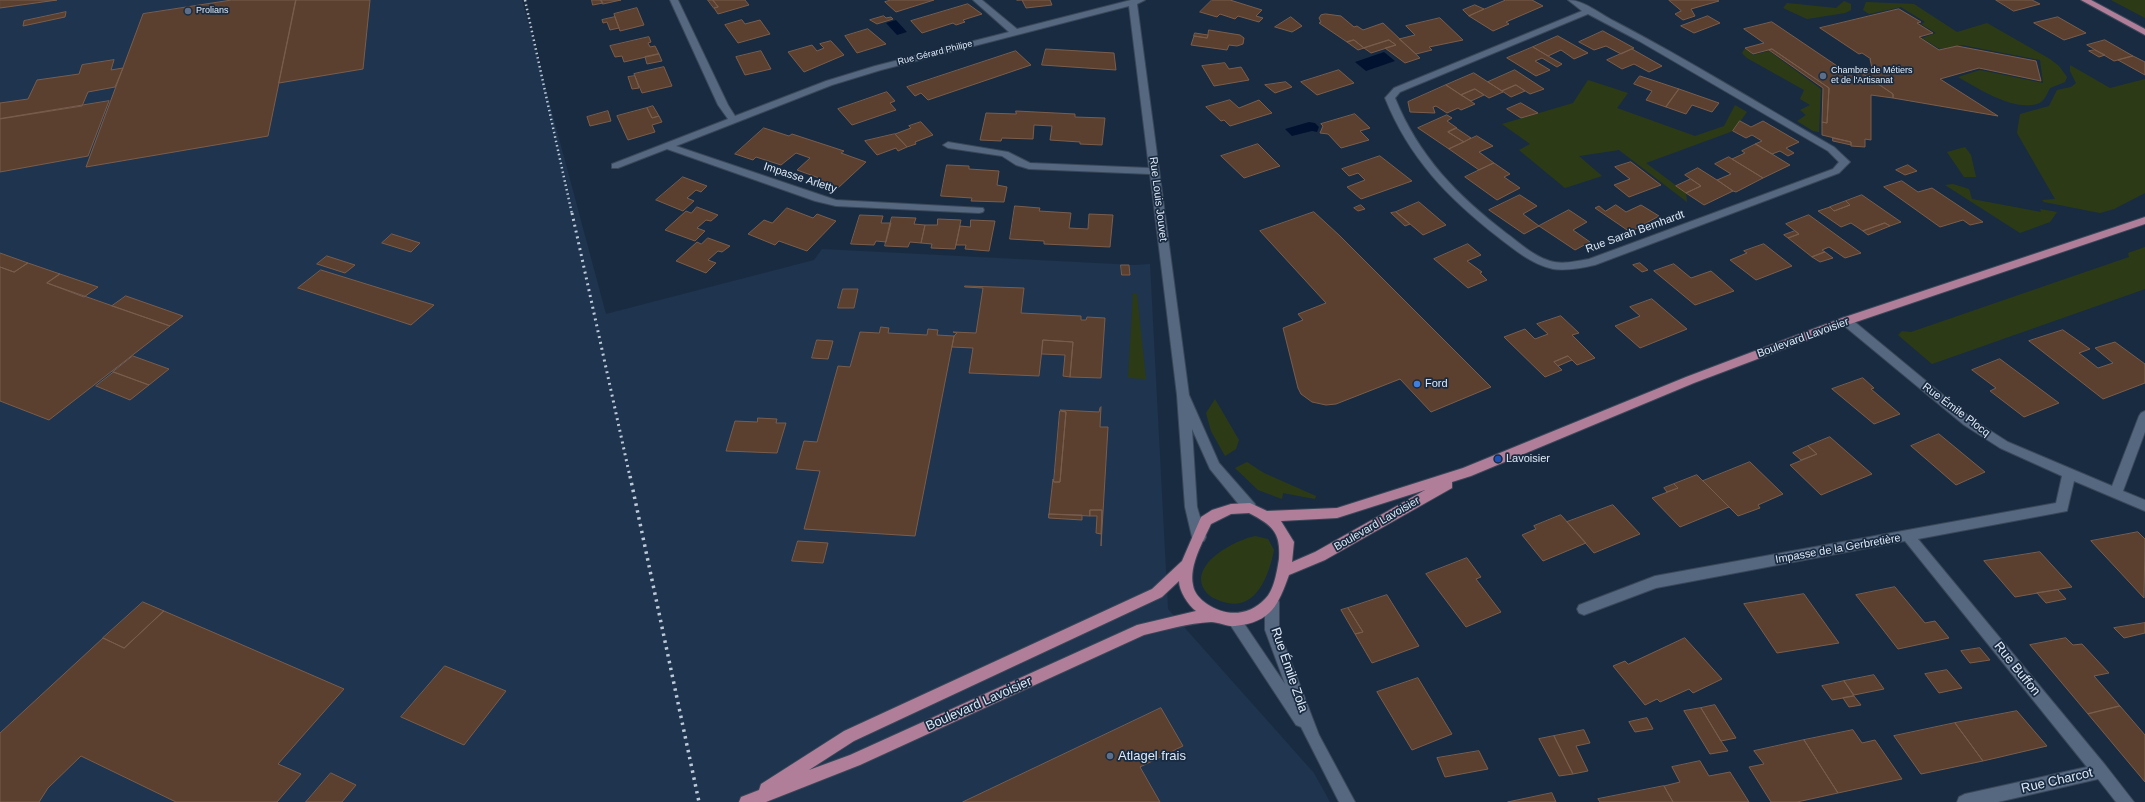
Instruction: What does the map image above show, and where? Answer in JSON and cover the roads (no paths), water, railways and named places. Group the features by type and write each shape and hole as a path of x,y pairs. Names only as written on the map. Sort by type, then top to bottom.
{"main road":[{"path":"2085,0 2145,32"},
{"name":"Boulevard Lavoisier","path":"1266,516 1337,513 1467,472 1690,380 1846,321 2145,220"},
{"name":"Boulevard Lavoisier","path":"1284,570 1320,556 1467,472"},
{"name":"Boulevard Lavoisier","path":"747,802 855,760 1142,629 1190,618 1213,616 1234,620 1260,612 1272,602 1284,570 1287,542 1279,527 1266,516 1250,508 1231,509 1217,514 1206,521 1187,565 1186,586 1194,603 1213,616"},
{"name":"Boulevard Lavoisier","path":"747,802 848,736 1157,593 1187,565"}],"street":[{"path":"674,0 723,105 733,120"},
{"path":"977,0 1016,33"},
{"name":"Rue Sarah Bernhardt","path":"1572,0 1588,11 1642,39 1831,149 1845,162 1836,171 1591,262 1572,265 1552,265 1538,259 1518,247 1462,203 1423,159 1396,117 1390,98 1397,90 1588,11"},
{"name":"Rue Gérard Philipe","path":"615,166 795,95 878,68 1137,1"},
{"name":"Rue Louis Jouvet","path":"1137,1 1154,171 1182,396 1191,507 1199,537"},
{"path":"948,145 1005,154 1029,166 1154,171"},
{"name":"Impasse Arletty","path":"666,146 836,203 979,210"},
{"name":"Rue Émile Plocq","path":"1846,321 1968,422 2004,444 2145,506"},
{"name":"Rue Louis Jouvet","path":"1182,396 1214,466 1250,508"},
{"path":"2116,492 2145,416"},
{"name":"Impasse de la Gerbretière","path":"1584,609 1654,582 2062,507 2069,473"},
{"name":"Rue Buffon","path":"1908,536 2126,802"},
{"name":"Rue Émile Zola","path":"1272,602 1272,630 1313,738"},
{"name":"Rue Émile Zola","path":"1234,620 1313,738 1347,802"},
{"name":"Rue Charcot","path":"1965,802 2101,771"}],"railway":[{"path":"525,0 572,214"},
{"path":"572,213 630,477"},
{"path":"630,476 699,802"}],"place":[{"name":"Prolians","path":"188,11"},
{"name":"Chambre de Métiers et de l'Artisanat","path":"1823,76"},
{"name":"Ford","path":"1417,384"},
{"name":"Lavoisier","path":"1498,459"},
{"name":"Atlagel frais","path":"1110,756"}]}
